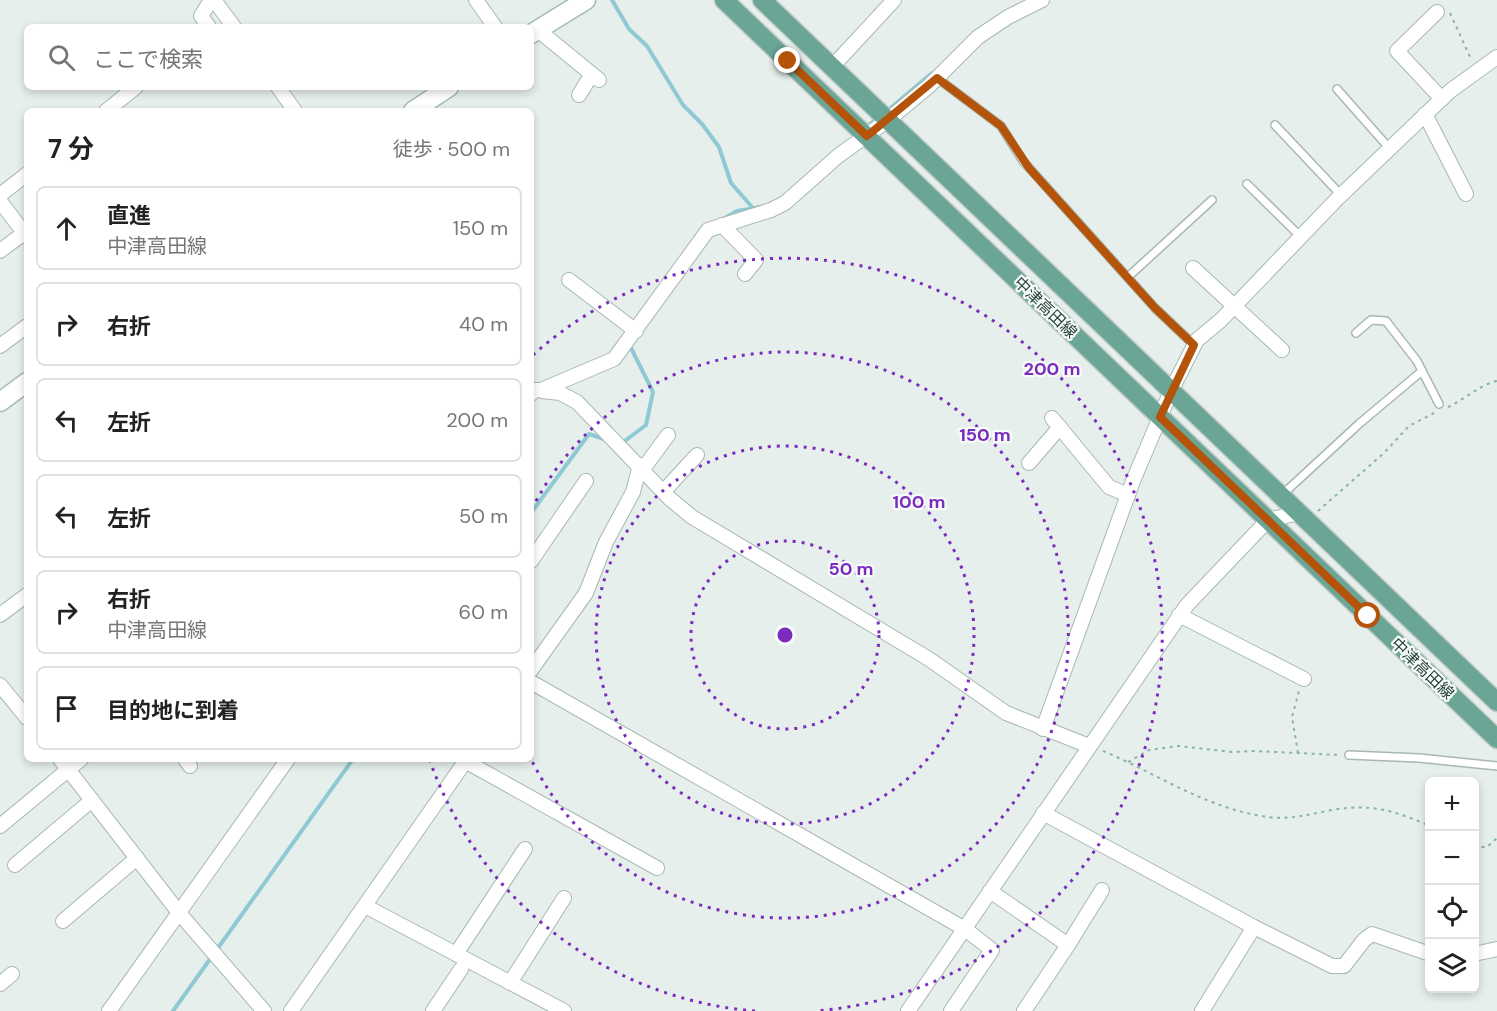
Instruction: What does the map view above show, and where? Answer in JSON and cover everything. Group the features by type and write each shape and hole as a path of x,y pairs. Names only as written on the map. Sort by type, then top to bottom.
{"main road":[{"name":"中津高田線","path":"724,0 1497,739"},
{"name":"中津高田線","path":"762,0 1497,702"}],"street":[{"path":"207,24 201,16 212,0 232,24"},
{"path":"476,0 493,24"},
{"path":"579,95 596,77 534,32 586,0"},
{"path":"832,67 894,0"},
{"path":"534,391 614,359 708,230 786,203 838,156 888,120 937,78 978,37 1042,0"},
{"path":"1442,99 1397,51 1443,11"},
{"path":"1043,729 1128,495 1171,391 1194,345 1425,114 1475,72 1497,57"},
{"path":"110,108 132,90"},
{"path":"280,90 293,108"},
{"path":"418,108 444,90"},
{"path":"1425,114 1466,194"},
{"path":"0,195 24,176"},
{"path":"0,201 24,234"},
{"path":"722,225 756,260 745,274"},
{"path":"0,251 24,236"},
{"path":"1193,268 1282,350"},
{"path":"569,280 636,331"},
{"path":"0,345 24,328"},
{"path":"574,376 573,387 577,402"},
{"path":"0,402 24,384"},
{"path":"534,391 560,393 577,402 642,467 663,492 707,527 929,659 1006,713 1089,746"},
{"path":"1029,463 1056,422 1109,487 1128,495"},
{"path":"534,660 586,593 606,542 633,492 642,467 668,435"},
{"path":"663,492 697,455"},
{"path":"534,557 586,481"},
{"path":"908,1011 1179,615 1268,520 1303,517"},
{"path":"0,615 24,597"},
{"path":"1179,615 1304,679"},
{"path":"534,684 964,929 992,950 951,1011"},
{"path":"0,685 24,714"},
{"path":"109,1011 286,762"},
{"path":"291,1011 465,762"},
{"path":"470,762 657,868"},
{"path":"0,826 64,764 180,914 264,1011"},
{"path":"15,865 92,800"},
{"path":"1043,813 1254,927 1337,967 1347,964 1364,940 1372,934 1425,952"},
{"path":"456,954 525,849"},
{"path":"63,921 137,858"},
{"path":"1024,1011 1102,890"},
{"path":"990,891 1068,945"},
{"path":"510,983 564,898"},
{"path":"364,906 564,1011"},
{"path":"1203,1011 1254,927"},
{"path":"1479,953 1497,949"},
{"path":"433,1011 461,969"},
{"path":"0,984 12,974"}],"lane":[{"path":"937,78 1001,126 1023,161 1129,276 1155,308 1194,345"},
{"path":"1337,89 1390,149"},
{"path":"1275,125 1342,195"},
{"path":"1247,184 1301,237"},
{"path":"1129,276 1212,200"},
{"path":"1356,333 1371,320 1386,321 1422,371 1442,406"},
{"path":"1281,495 1360,423 1422,371"},
{"path":"1349,755 1419,758 1497,766"}],"path":[{"path":"1443,11 1462,35 1475,72"},
{"path":"1442,406 1497,381"},
{"path":"1303,517 1384,453 1409,426 1435,412"},
{"path":"1298,753 1292,717 1304,679"},
{"path":"1089,746 1128,762 1196,796 1241,812 1284,818 1341,809 1376,809 1404,814 1425,824"},
{"path":"1128,762 1149,750 1179,746 1232,752 1349,755"},
{"path":"1479,847 1487,847 1497,838"}],"waterway":[{"path":"612,0 629,29 647,46 683,105 702,124 719,147 731,183 752,207"},
{"path":"887,111 932,73"},
{"path":"866,127 879,117"},
{"path":"723,219 737,211 761,207"},
{"path":"622,443 646,425 653,392 630,346"},
{"path":"534,509 589,434 607,440"},
{"path":"173,1011 351,762"}],"route":[{"path":"788,61 867,136 937,78 1001,126 1029,168 1129,276 1155,308 1194,345 1160,417 1368,616"}]}
